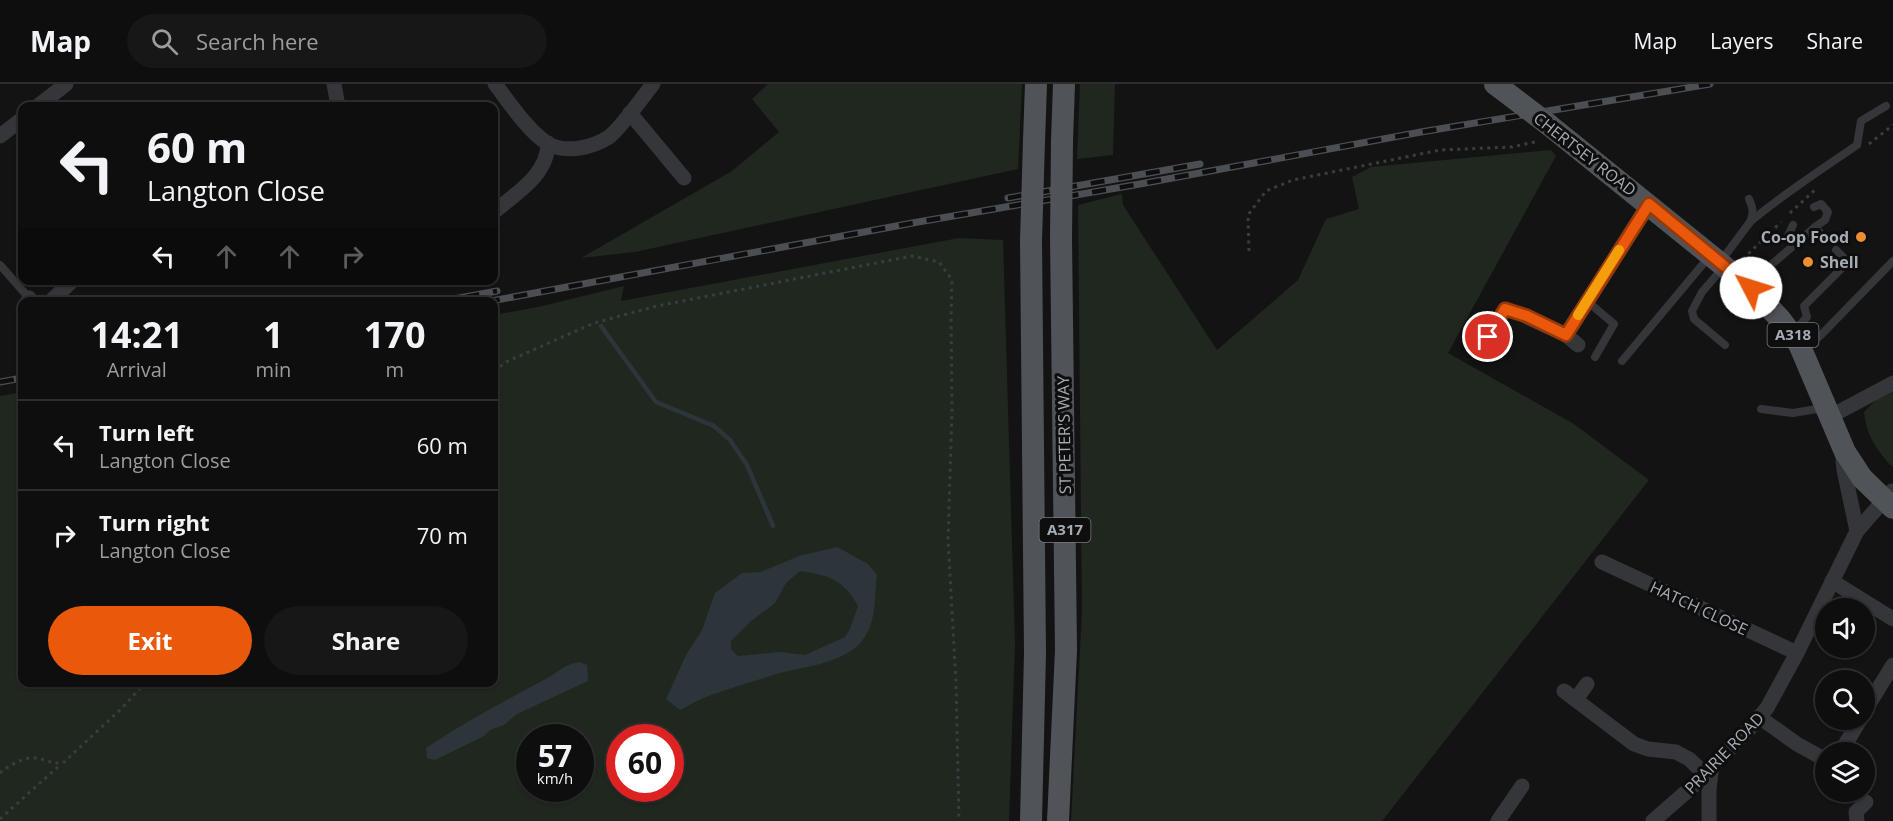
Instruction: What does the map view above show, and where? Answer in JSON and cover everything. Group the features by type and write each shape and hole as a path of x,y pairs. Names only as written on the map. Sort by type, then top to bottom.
{"main road":[{"name":"ST PETER'S WAY","path":"1031,821 1035,653 1031,241 1036,84"},
{"name":"ST PETER'S WAY","path":"1058,821 1066,650 1061,238 1064,84"},
{"name":"CHERTSEY ROAD","path":"1496,84 1554,135 1649,204 1748,285 1796,341 1830,412 1845,452 1862,478 1890,498"},
{"name":"CHERTSEY ROAD","path":"1830,412 1879,477 1890,498"}],"street":[{"path":"43,102 66,84"},
{"path":"334,84 337,102"},
{"path":"495,84 532,129 548,143 564,148 581,149 610,136 653,84"},
{"path":"630,112 678,160 684,178"},
{"path":"0,136 18,122"},
{"path":"498,209 538,174 544,162 548,143"},
{"path":"1566,335 1649,204"},
{"path":"55,297 68,285"},
{"path":"1527,316 1566,335 1578,345"},
{"path":"1830,412 1893,383"},
{"path":"1845,452 1844,470 1857,531"},
{"name":"PRAIRIE ROAD","path":"1653,821 1709,770 1767,708 1797,653 1857,531 1890,498"},
{"name":"HATCH CLOSE","path":"1602,562 1797,653"},
{"path":"1832,581 1893,619"},
{"path":"1875,694 1893,665"},
{"path":"1587,684 1570,695 1634,744 1676,752 1709,770 1709,821"},
{"path":"1760,717 1815,754"},
{"path":"1498,821 1522,786"},
{"path":"1857,821 1856,812 1866,802"}],"lane":[{"path":"1622,361 1718,261 1750,222 1773,203 1857,145 1861,121 1886,106"},
{"path":"1749,199 1752,207 1750,222"},
{"path":"1748,285 1825,220 1828,212 1821,204 1814,207"},
{"path":"1792,225 1787,238 1794,245"},
{"path":"1815,227 1822,235"},
{"path":"1796,341 1807,317 1804,306 1848,262 1836,250"},
{"path":"1718,261 1692,311 1694,319 1725,345"},
{"path":"1796,341 1820,336 1893,261"},
{"path":"0,265 27,297"},
{"path":"1587,301 1614,324 1595,357"},
{"path":"1479,351 1505,309 1527,316"},
{"path":"1761,409 1793,413 1830,412"}],"path":[{"path":"1249,251 1248,215 1266,191 1293,180 1440,150 1512,147 1554,135"},
{"path":"498,368 508,361 594,323 657,306 912,256 939,262 952,280 952,411 948,538 956,683 959,821"},
{"path":"0,819 120,710 141,687"},
{"path":"0,772 9,766 33,758 52,764 63,763"}],"shaded area":[{"path":"768,84 1022,84 1018,169 635,252 581,258 732,171 779,132 752,99"},
{"path":"1080,84 1115,84 1113,155 1077,159"},
{"path":"1551,150 1556,156 1448,353 1574,424 1649,480 1382,821 1071,821 1082,611 1078,205 1122,194 1123,205 1217,350 1298,280 1326,219 1359,209 1352,177 1371,167"},
{"path":"959,238 1003,240 1015,643 1009,821 0,821 0,396 18,393 18,687 498,687 498,314 624,286 621,301"},
{"path":"1893,392 1893,468 1873,442 1867,429 1864,412 1876,400"},
{"path":"837,547 868,564 877,575 871,624 857,646 848,653 826,662 730,688 705,697 680,710 666,699 686,655 702,630 715,593 742,573 761,572 799,556","holes":["800,571 835,580 847,590 858,606 845,637 805,655 780,652 738,656 731,649 731,641 750,622 775,603 786,583"]},
{"path":"579,662 587,665 588,681 517,714 504,725 490,730 484,736 435,760 427,758 426,748 440,739 547,679 564,667"}],"waterway":[{"path":"601,326 656,402 714,426 730,440 747,465 773,526"}],"railway":[{"path":"498,300 1421,132 1710,84"},
{"path":"1008,198 1200,164"},
{"path":"465,297 497,291"},
{"path":"0,382 18,379"}],"slow traffic":[{"path":"1578,315 1619,250"}],"place":[{"name":"Co-op Food","path":"1861,237"},
{"name":"Shell","path":"1808,262"}],"route":[{"path":"1488,337 1505,309 1527,316 1566,335 1649,204 1751,288"}]}
